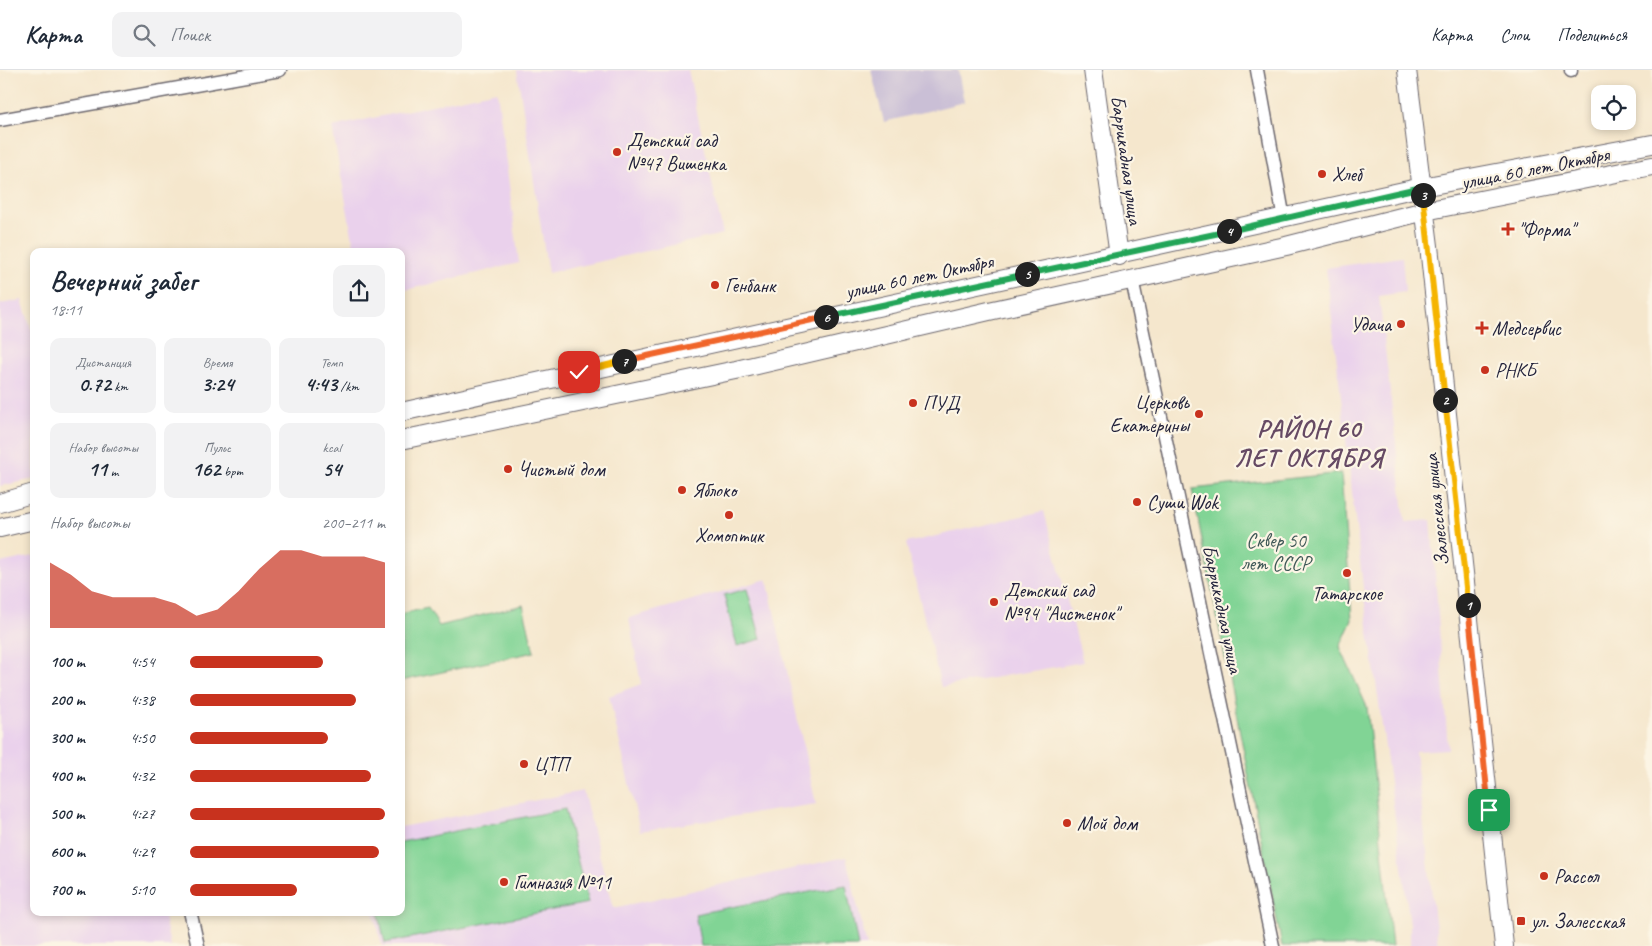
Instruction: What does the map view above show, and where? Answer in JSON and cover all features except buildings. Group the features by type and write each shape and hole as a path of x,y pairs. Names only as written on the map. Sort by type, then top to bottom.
{"main road":[{"name":"Баррикадная улица","path":"1093,70 1119,256"},
{"name":"Залесская улица","path":"1407,70 1425,211 1504,946"},
{"name":"улица 60 лет Октября","path":"405,411 729,338 1119,256 1422,187 1652,144"},
{"name":"улица 60 лет Октября","path":"405,439 736,370 1286,246 1425,211 1652,166"},
{"path":"0,503 30,494"},
{"path":"0,528 30,521"}],"street":[{"path":"0,120 280,70"},
{"path":"1257,70 1284,219"},
{"name":"Баррикадная улица","path":"1132,280 1273,946"},
{"path":"191,916 198,946"}],"shaded area":[{"name":"Детский сад №47 Вишенка","path":"517,70 688,70 723,234 548,273"},
{"path":"871,70 958,70 964,102 884,122"},
{"path":"497,91 519,263 405,290 405,248 354,248 332,127"},
{"path":"1402,257 1405,292 1379,296 1405,522 1431,520 1448,749 1415,751 1438,946 1410,946 1410,924 1365,604 1326,268"},
{"path":"22,300 30,325 30,480 0,486 0,304"},
{"name":"Детский сад №94 \"Аистенок\"","path":"1044,511 1083,662 941,687 906,543"},
{"path":"30,557 30,916 164,916 170,946 0,946 0,563"},
{"path":"767,579 816,804 640,831 609,696 641,684 629,618"},
{"name":"Гимназия №11","path":"583,791 613,908 846,857 867,946 382,946 374,916 405,916 405,826"}],"green space":[{"name":"Сквер 50 лет СССР","path":"1341,473 1352,620 1340,647 1367,707 1392,946 1282,946 1192,489"},
{"path":"747,589 761,639 737,646 724,595"},
{"path":"523,605 534,652 405,680 405,613 428,608 439,626"},
{"path":"565,809 588,903 385,943 379,916 405,916 405,841"},
{"path":"846,885 858,946 701,946 695,914"}],"place":[{"name":"Детский сад №47 Вишенка","path":"617,152"},
{"name":"Хлеб","path":"1322,174"},
{"name":"\"Форма\"","path":"1508,229"},
{"name":"Генбанк","path":"715,285"},
{"name":"Удача","path":"1401,324"},
{"name":"Медсервис","path":"1482,328"},
{"name":"РНКБ","path":"1485,370"},
{"name":"ПУД","path":"913,403"},
{"name":"Церковь Екатерины","path":"1199,414"},
{"name":"Чистый дом","path":"508,469"},
{"name":"Яблоко","path":"682,490"},
{"name":"Суши Wok","path":"1137,502"},
{"name":"Хомоптик","path":"729,515"},
{"name":"Татарское","path":"1347,573"},
{"name":"Детский сад №94 \"Аистенок\"","path":"994,602"},
{"name":"ЦТП","path":"524,764"},
{"name":"Мой дом","path":"1067,823"},
{"name":"Рассол","path":"1544,876"},
{"name":"Гимназия №11","path":"504,882"},
{"name":"ул. Залесская","path":"1521,921"}],"district":[{"name":"РАЙОН 60 ЛЕТ ОКТЯБРЯ","path":"1309,442"}],"route":[{"path":"579,372 1036,272 1119,256 1422,187 1489,810"}]}
